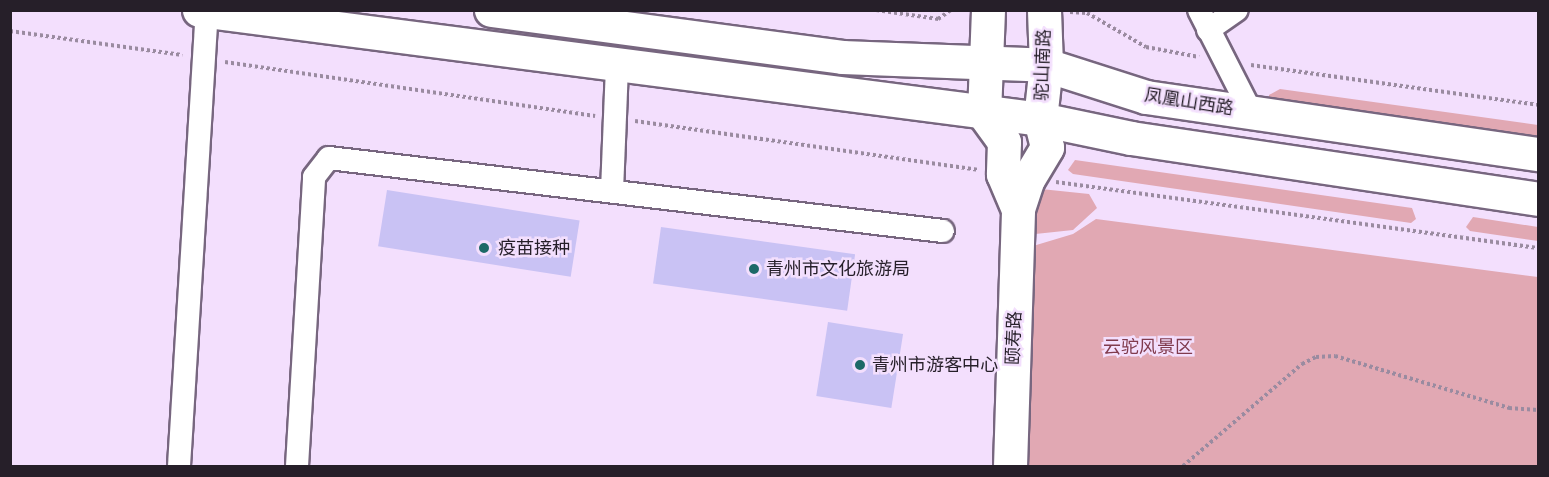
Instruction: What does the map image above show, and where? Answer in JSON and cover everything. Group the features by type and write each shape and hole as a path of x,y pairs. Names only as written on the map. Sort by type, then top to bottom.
{"main road":[{"name":"凤凰山西路","path":"491,10 842,57 984,60 1046,65 1146,97 1539,154"},
{"path":"984,114 984,60 988,10"},
{"name":"驼山南路","path":"1016,187 1047,147 1040,119 1046,65 1044,10"},
{"path":"203,11 984,114 1040,119 1131,138 1539,199"},
{"name":"颐寿路","path":"984,114 1004,142 1016,187 1010,466"}],"street":[{"path":"1237,10 1204,20 1222,60 1251,112"},
{"path":"179,466 204,59 203,11"},
{"path":"612,191 617,66"},
{"path":"297,466 314,177 328,158 944,231"}],"path":[{"path":"876,10 938,19 951,10"},
{"path":"1087,10 1146,47 1539,105"},
{"path":"10,31 615,118 1016,187 1539,248"},
{"path":"1183,466 1302,364 1316,357 1335,356 1509,408 1539,410"}],"green space":[{"path":"1280,89 1538,125 1538,144 1269,101 1269,95"},
{"path":"1075,160 1412,208 1416,219 1411,223 1073,174 1068,170"},
{"path":"1041,189 1089,194 1097,208 1073,230 1026,235 1027,212 1040,200"},
{"path":"1473,217 1538,227 1538,241 1470,231 1466,227"},
{"name":"云驼风景区","path":"1096,219 1538,277 1538,466 1023,466 1033,246 1073,234"}],"building":[{"path":"387,190 580,221 571,277 378,246"},
{"name":"青州市文化旅游局","path":"661,227 855,254 847,311 653,283"},
{"name":"青州市游客中心","path":"828,322 903,334 891,408 816,396"}],"place":[{"name":"疫苗接种","path":"484,248"},
{"name":"青州市文化旅游局","path":"754,269"},
{"name":"青州市游客中心","path":"860,365"}]}
